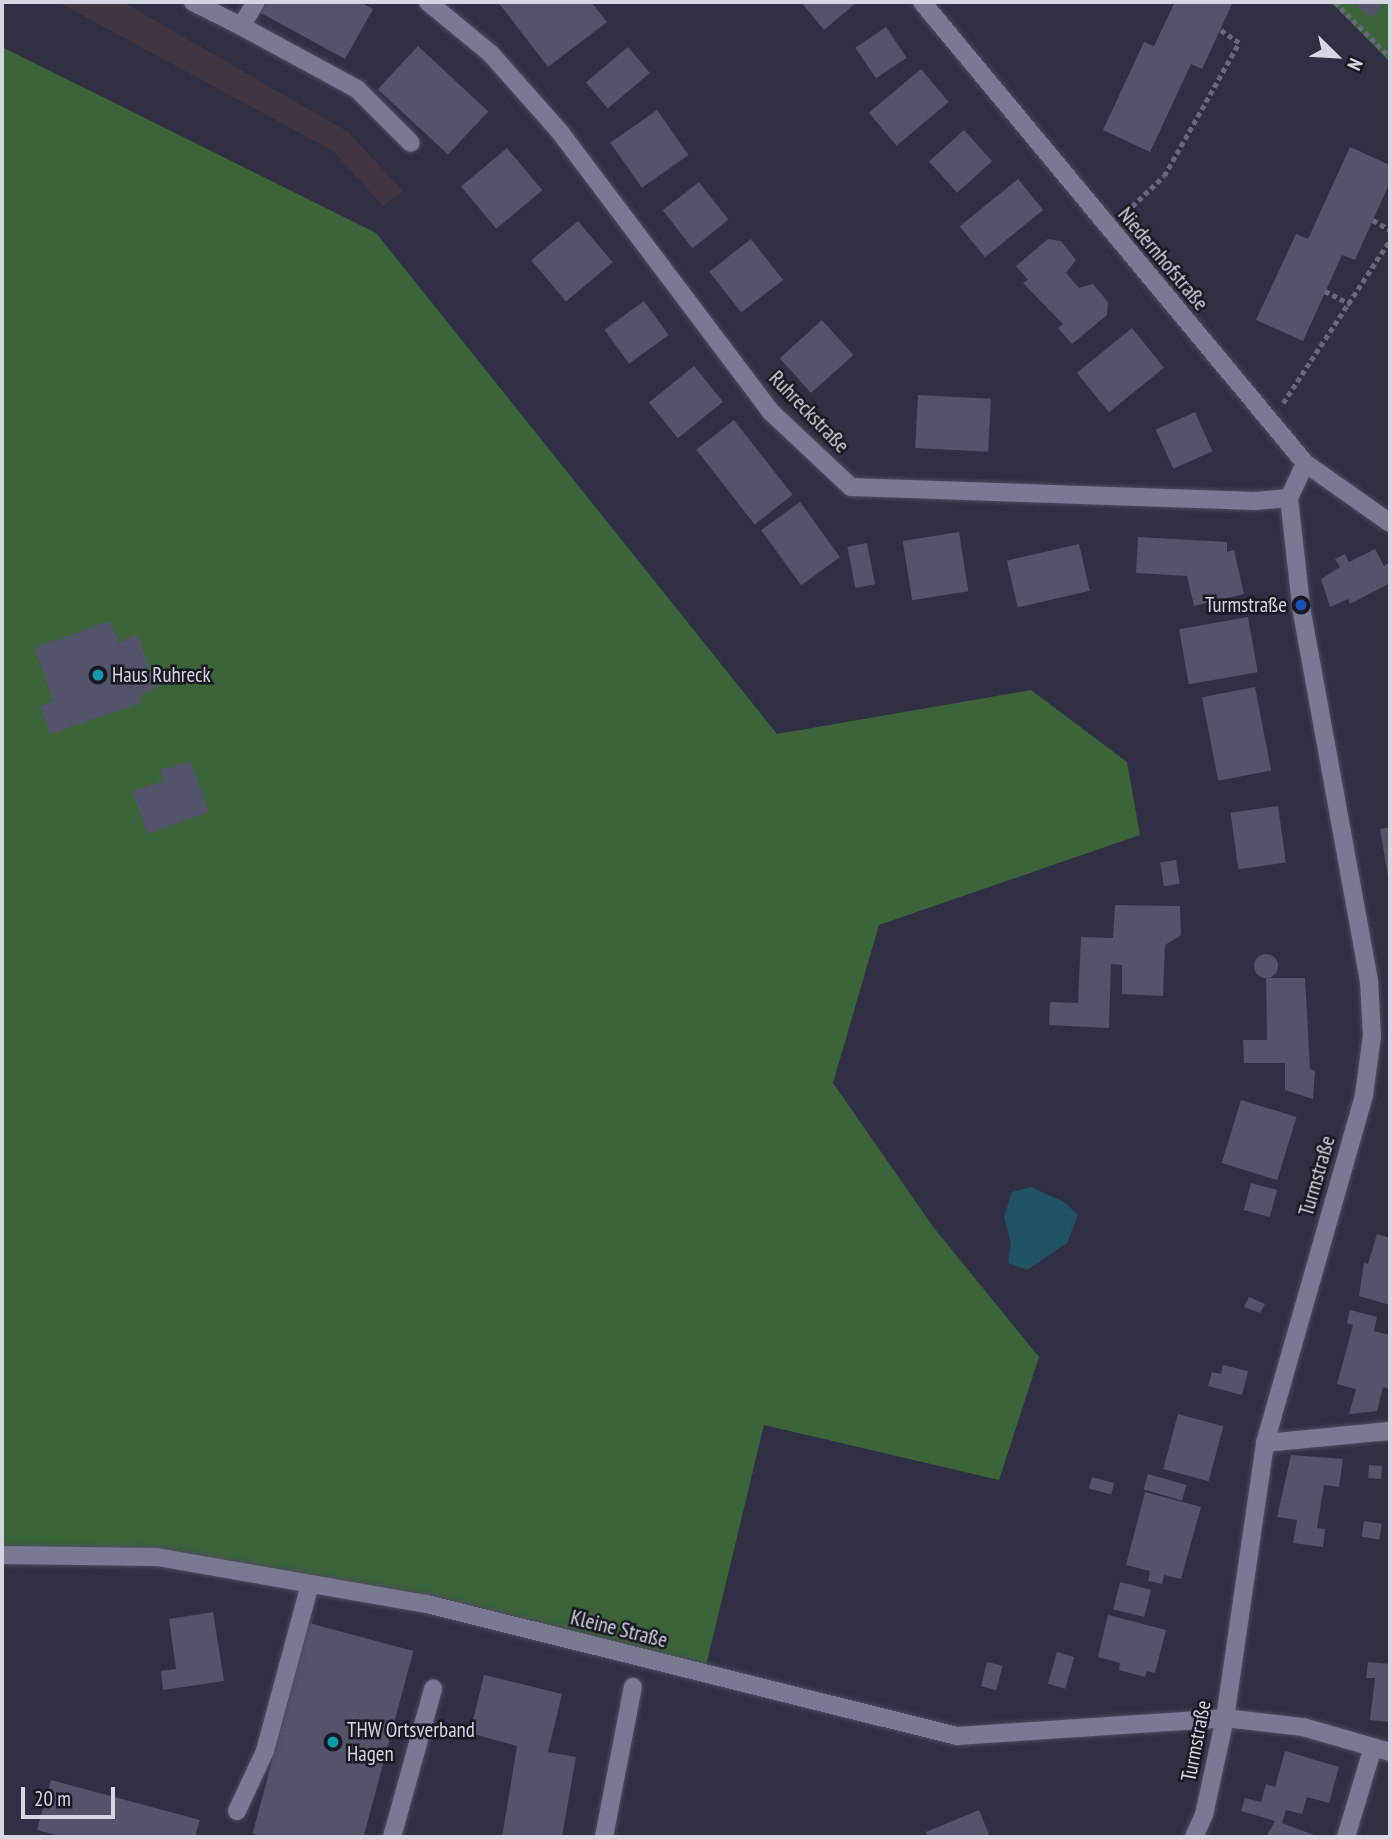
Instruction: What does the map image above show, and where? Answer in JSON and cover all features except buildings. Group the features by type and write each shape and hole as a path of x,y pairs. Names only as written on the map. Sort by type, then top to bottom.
{"street":[{"path":"193,2 357,89 411,143"},
{"path":"241,26 256,2"},
{"name":"Ruhreckstraße","path":"428,2 491,54 560,132 770,411 851,487 1241,501 1289,498"},
{"name":"Niedernhofstraße","path":"922,2 1305,463 1390,523"},
{"path":"1289,498 1305,463"},
{"name":"Turmstraße","path":"1194,1837 1204,1815 1225,1718 1265,1443 1364,1095 1372,1036 1369,981 1301,605 1289,498"},
{"path":"1265,1443 1390,1431"},
{"name":"Kleine Straße","path":"2,1555 157,1557 427,1604 957,1736 1225,1718 1303,1727 1381,1750"},
{"path":"237,1811 264,1752 310,1584"},
{"path":"604,1837 633,1687"},
{"path":"392,1837 433,1689"},
{"path":"1346,1837 1381,1750"}],"path":[{"path":"1335,2 1390,57"},
{"path":"1108,229 1164,176 1239,43 1220,30"},
{"path":"1373,220 1390,230"},
{"path":"1297,384 1390,240"},
{"path":"1325,291 1351,304"}],"shaded area":[{"path":"58,2 123,2 348,132 403,191 383,206 333,151"}],"green space":[{"path":"1331,2 1390,2 1390,62"},
{"path":"2,47 376,233 777,734 1031,690 1127,762 1140,835 879,925 833,1083 934,1228 1039,1357 999,1480 764,1425 704,1674 427,1604 157,1557 2,1555"}],"water":[{"path":"1031,1187 1064,1202 1078,1215 1067,1243 1027,1270 1008,1263 1011,1243 1004,1217 1012,1192"}],"place":[{"name":"Turmstraße","path":"1301,605"},
{"name":"Haus Ruhreck","path":"98,675"},
{"name":"THW Ortsverband Hagen","path":"333,1742"}]}
